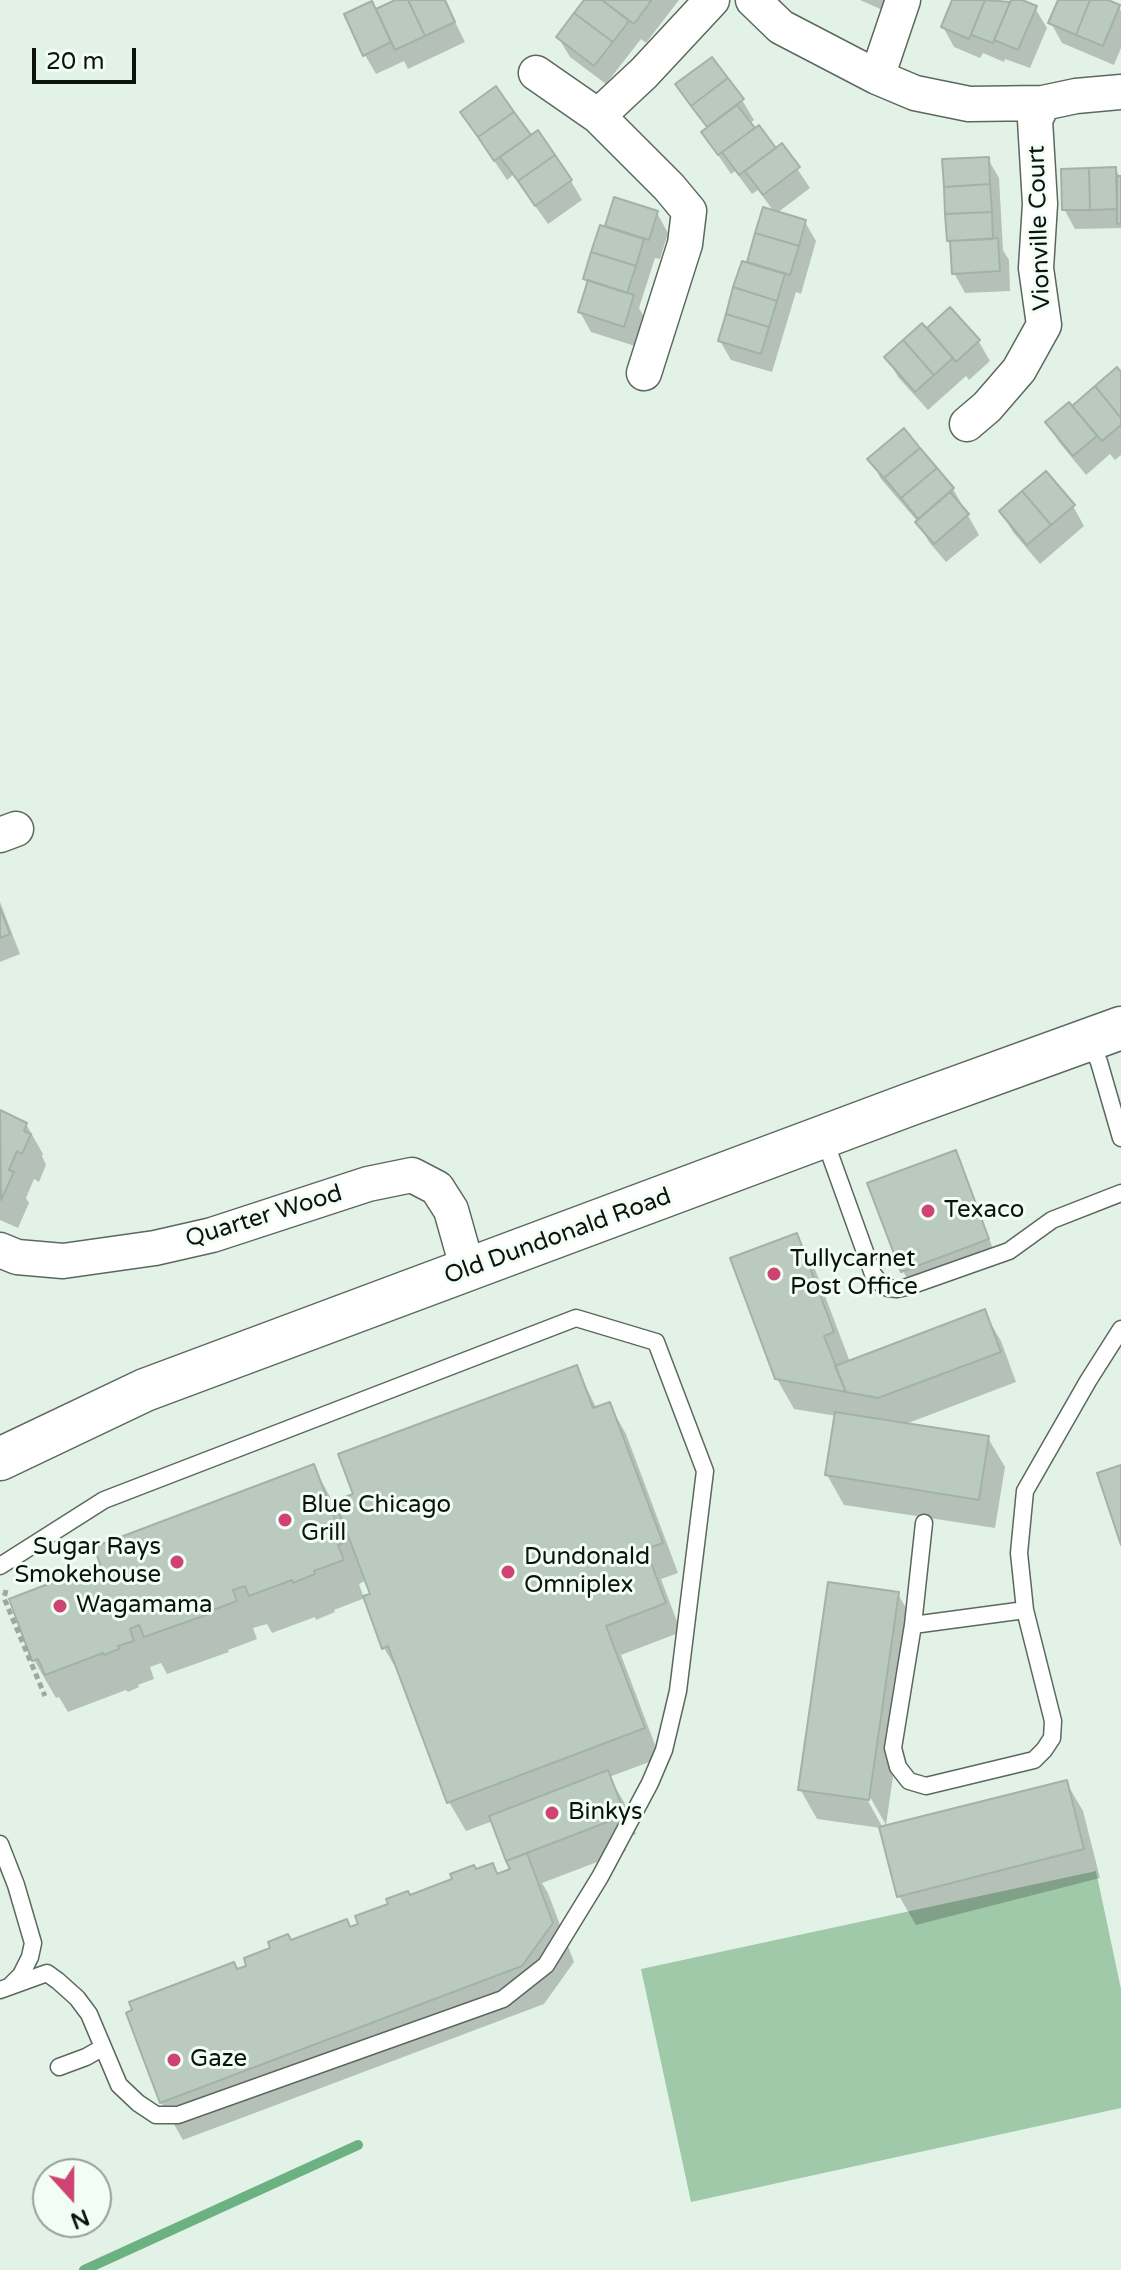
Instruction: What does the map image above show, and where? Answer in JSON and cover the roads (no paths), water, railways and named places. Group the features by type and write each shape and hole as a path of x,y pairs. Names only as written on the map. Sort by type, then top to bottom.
{"street":[{"path":"598,116 644,73 712,0"},
{"path":"753,0 781,27 877,77 915,93 969,104 1043,103 1121,92"},
{"path":"877,77 903,0"},
{"path":"536,73 598,116 689,211 685,244 644,373"},
{"name":"Vionville Court","path":"967,424 987,407 1019,370 1044,325 1036,268 1040,204 1035,120 1043,103"},
{"name":"Old Dundonald Road","path":"0,1459 145,1390 1105,1034"},
{"name":"Quarter Wood","path":"0,1250 17,1257 63,1261 155,1248 212,1235 368,1184 412,1175 437,1188 451,1210 468,1270"}],"lane":[{"path":"1105,1034 1099,1062 1121,1138"},
{"path":"824,1138 873,1274 888,1288 907,1287 1009,1251 1052,1220 1121,1193"},
{"path":"0,1566 104,1500 576,1318 656,1342 705,1471 678,1691 664,1750 600,1877 546,1965 503,1999 178,2115 156,2115 119,2085 89,2014 77,1998 47,1973 5,1988"},
{"path":"924,1523 913,1625 893,1748 898,1767 909,1781 926,1786 1034,1760 1052,1738 1053,1721 1025,1610 1019,1553 1025,1491 1121,1329"},
{"path":"913,1625 1025,1610"},
{"path":"0,1844 33,1943 21,1975 5,1988"},
{"path":"59,2067 102,2048"}],"waterway":[{"path":"84,2270 358,2145"}],"place":[{"name":"Texaco","path":"928,1211"},
{"name":"Tullycarnet Post Office","path":"774,1274"},
{"name":"Blue Chicago Grill","path":"285,1520"},
{"name":"Sugar Rays Smokehouse","path":"177,1562"},
{"name":"Dundonald Omniplex","path":"508,1572"},
{"name":"Wagamama","path":"60,1606"},
{"name":"Binkys","path":"552,1813"},
{"name":"Gaze","path":"174,2060"}]}
